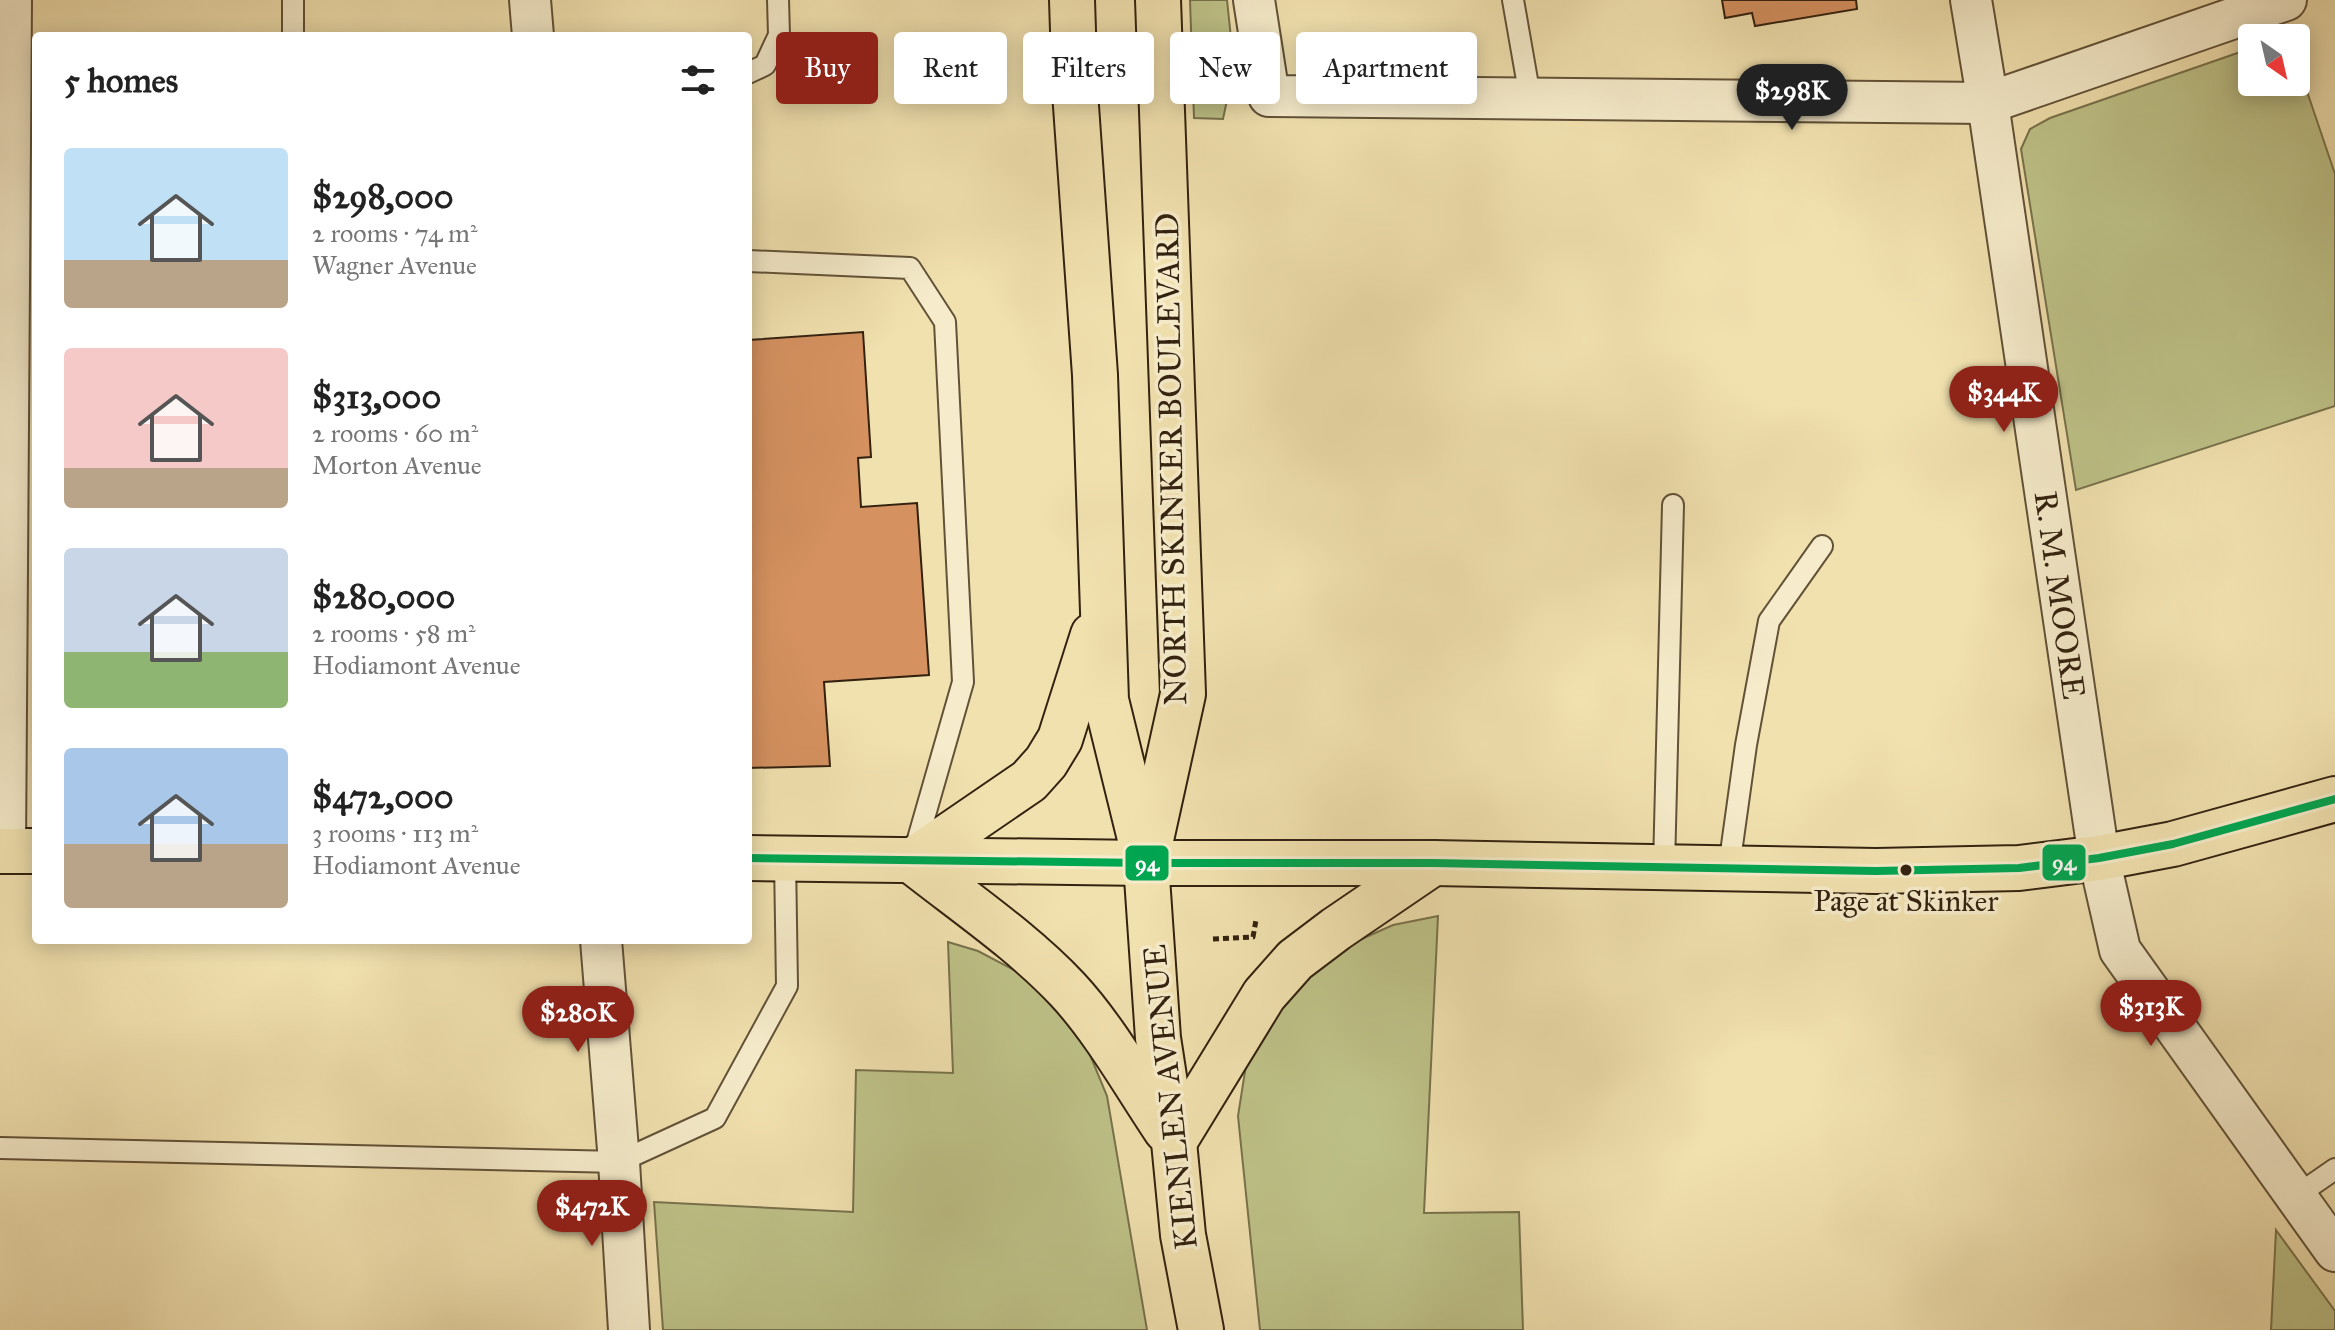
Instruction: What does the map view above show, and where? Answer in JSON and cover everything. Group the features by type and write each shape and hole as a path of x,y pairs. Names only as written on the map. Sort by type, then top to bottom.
{"main road":[{"name":"NORTH SKINKER BOULEVARD","path":"1072,0 1075,92 1095,375 1106,700 1146,863"},
{"name":"NORTH SKINKER BOULEVARD","path":"1146,863 1183,694 1158,0"},
{"path":"912,861 1029,781 1046,762 1060,739 1104,603"},
{"path":"767,858 1433,863 1800,870 2019,868 2099,858 2173,844 2335,799"},
{"path":"912,861 1029,954 1068,990 1094,1022 1174,1142 1264,995 1295,960 1433,863"},
{"name":"KIENLEN AVENUE","path":"1146,863 1158,1038 1174,1142 1183,1235 1201,1330"}],"street":[{"path":"11,0 14,851"},
{"path":"530,0 533,32"},
{"path":"1254,0 1269,96 1988,103 2286,0"},
{"name":"R. M. MOORE","path":"1971,0 2099,858 2120,950 2335,1251"},
{"path":"601,944 629,1330"}],"lane":[{"path":"293,0 293,32"},
{"path":"752,71 765,65 779,35 778,0"},
{"path":"1513,0 1530,97"},
{"path":"752,261 910,268 945,322 963,682 912,861"},
{"path":"1664,867 1673,505"},
{"path":"1729,867 1746,745 1769,621 1822,546"},
{"path":"0,1148 619,1162 715,1118 787,986 767,858"},
{"path":"2296,1196 2335,1169"}],"path":[{"path":"1213,939 1253,937 1256,920"}],"green space":[{"path":"1190,0 1227,0 1230,32 1191,32"},
{"path":"2238,53 2238,96 2309,96 2335,174 2335,406 2076,490 2021,149 2030,129 2050,118"},
{"path":"1194,104 1226,104 1223,119 1194,118"},
{"path":"1438,916 1424,1213 1519,1212 1523,1330 1260,1330 1238,1116 1246,1065 1261,1030 1316,966 1355,942 1393,925"},
{"path":"948,942 978,951 1027,977 1088,1050 1107,1096 1147,1330 663,1330 654,1202 853,1212 856,1070 953,1073"},
{"path":"2276,1230 2335,1311 2335,1330 2271,1330"}],"building":[{"path":"1722,0 1856,0 1857,9 1755,26 1752,13 1725,18"},
{"path":"863,332 871,457 858,458 861,507 917,503 929,675 824,682 830,766 752,768 752,340"}],"transit line":[{"name":"94","path":"752,858 1433,863 1876,871 2019,868 2099,858 2173,844 2335,799"}],"place":[{"name":"Page at Skinker","path":"1906,870"}]}
